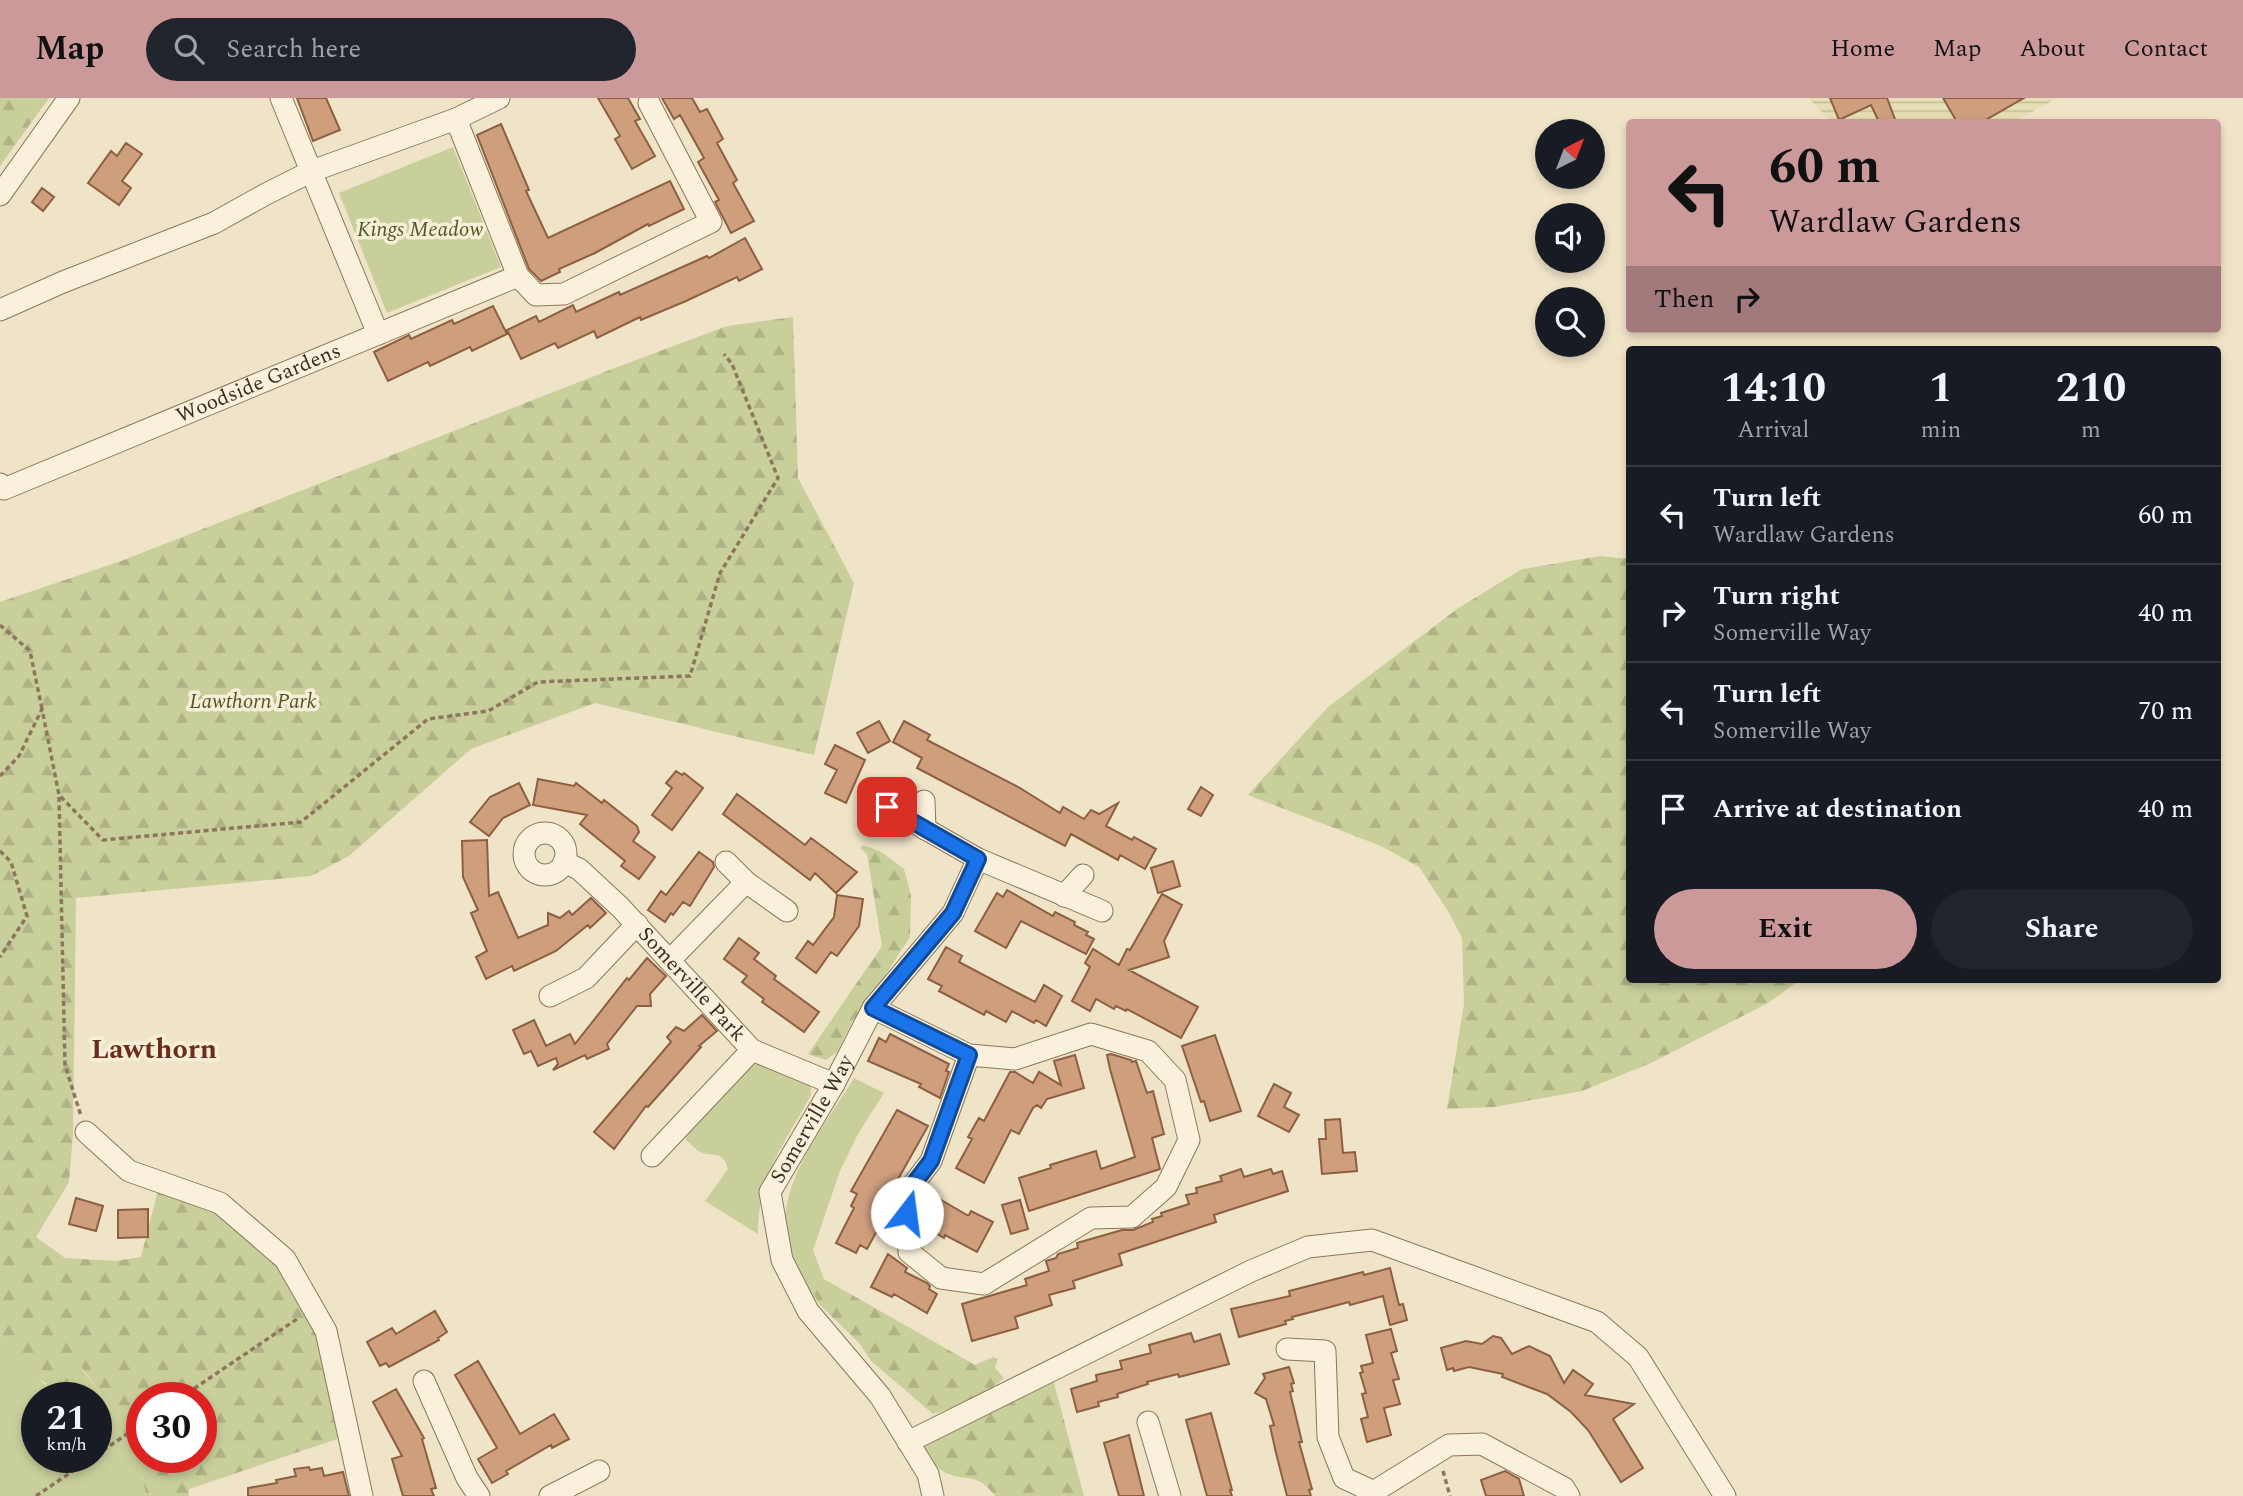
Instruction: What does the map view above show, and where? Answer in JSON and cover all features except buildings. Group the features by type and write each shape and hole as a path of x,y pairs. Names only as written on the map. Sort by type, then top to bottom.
{"street":[{"path":"0,195 69,98"},
{"path":"281,98 378,334"},
{"path":"0,310 75,277 214,223 312,171 460,110 499,98"},
{"path":"460,110 518,276 536,295 564,294 711,222 649,103"},
{"name":"Woodside Gardens","path":"0,484 4,489 518,276"},
{"path":"924,801 925,829"},
{"path":"887,807 978,859 1102,911"},
{"name":"Somerville Way","path":"933,1496 928,1474 880,1396 808,1311 782,1260 770,1192 834,1084 873,1008 953,913 978,859"},
{"name":"Somerville Park","path":"564,862 579,869 637,924 752,1050 834,1084"},
{"path":"726,862 746,882 787,911"},
{"path":"1064,896 1083,875"},
{"path":"671,959 746,882"},
{"path":"550,996 586,978 637,924"},
{"path":"873,1008 969,1055 1015,1059 1091,1034 1148,1051 1175,1080 1189,1140 1166,1187 1132,1217 1091,1218 984,1284 941,1278 909,1252 906,1194 931,1161 969,1055"},
{"path":"652,1156 752,1050"},
{"path":"86,1132 129,1171 220,1203 285,1259 326,1331 362,1496"},
{"path":"908,1442 1251,1271 1308,1247 1372,1240 1597,1322 1638,1357 1725,1496"},
{"path":"1287,1349 1325,1351 1328,1437 1344,1478 1370,1494 1449,1445 1482,1444 1563,1488 1569,1496"},
{"path":"424,1381 467,1478 479,1496"},
{"path":"1148,1422 1170,1496"},
{"path":"550,1496 599,1471"}],"path":[{"path":"59,795 103,840 300,822 428,719 488,711 538,682 690,676 720,573 778,478 732,365 724,354"},
{"path":"0,625 30,651 59,795 65,1065 86,1132"},
{"path":"0,776 19,756 42,709"},
{"path":"0,851 11,862 27,916 0,957"},
{"path":"204,1382 313,1308"},
{"path":"1435,1453 1441,1462 1450,1496"},
{"path":"36,1496 69,1473"}],"shaded area":[{"path":"1808,98 2057,98 2019,119 1829,119"}],"green space":[{"path":"0,98 49,98 0,166"},
{"name":"Kings Meadow","path":"453,147 501,267 387,313 339,193"},
{"name":"Lawthorn Park","path":"793,317 798,478 854,583 814,755 595,703 471,749 349,856 311,876 76,898 73,1135 69,1182 36,1237 65,1258 115,1261 141,1257 160,1182 220,1203 285,1259 326,1331 349,1435 189,1489 189,1496 146,1496 141,1473 217,1473 217,1382 126,1382 126,1436 112,1412 112,1382 92,1382 81,1367 78,1382 45,1382 33,1375 0,1339 0,602 121,561 727,326"},
{"path":"1600,556 1626,559 1626,983 1796,983 1768,1003 1651,1063 1582,1091 1494,1107 1447,1109 1464,1004 1462,938 1448,911 1419,867 1381,846 1248,795 1328,707 1457,609 1522,569"},
{"path":"863,845 880,851 904,869 911,896 910,937 864,1008 853,1020 837,1052 826,1060 808,1054 882,946 867,854 860,848"},
{"path":"756,1064 785,1073 811,1086 811,1095 782,1145 768,1177 762,1194 758,1234 705,1201 728,1169 720,1156 700,1152 686,1140 685,1128 750,1066"},
{"path":"854,1078 884,1093 858,1134 840,1171 813,1250 824,1279 816,1280 812,1286 819,1304 792,1264 785,1239 785,1214 800,1166"},
{"path":"824,1279 975,1365 993,1357 998,1359 995,1368 1004,1378 971,1399 933,1414 871,1361 860,1344 819,1304 811,1286 816,1280"},
{"path":"0,1339 42,1382 21,1382 21,1473 112,1473 112,1412 126,1436 126,1473 141,1473 146,1496 0,1496"},
{"path":"80,1367 91,1382 51,1382"},
{"path":"1053,1379 1084,1496 995,1496 976,1480 944,1472 922,1453 924,1440"}],"district":[{"name":"Lawthorn","path":"154,1049"}],"route":[{"path":"887,807 978,859 953,913 873,1008 969,1055 931,1161 906,1194 907,1213"}]}
